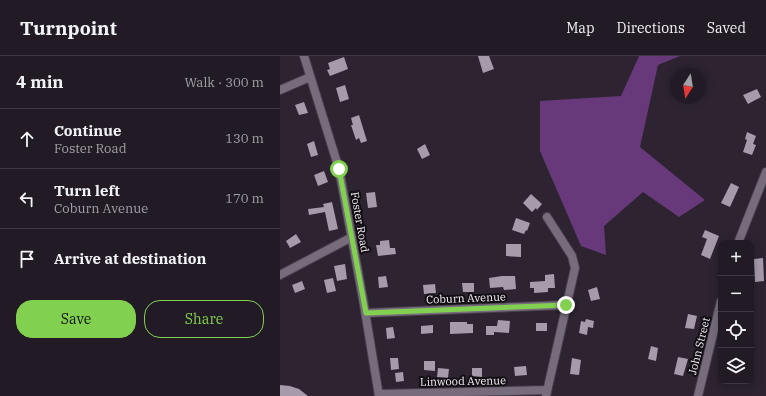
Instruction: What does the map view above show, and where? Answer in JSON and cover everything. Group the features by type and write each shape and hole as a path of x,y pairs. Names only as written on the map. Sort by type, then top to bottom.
{"street":[{"name":"Foster Road","path":"304,56 339,169 366,313 379,395"},
{"path":"280,90 310,77"},
{"path":"739,240 766,172"},
{"path":"547,217 572,256 575,268 547,393"},
{"path":"280,275 352,237"},
{"name":"Coburn Avenue","path":"366,313 566,305"},
{"name":"John Street","path":"698,396 718,312"},
{"name":"Linwood Avenue","path":"379,395 547,393"}],"shaded area":[{"path":"639,56 680,56 658,65 640,147 705,200 679,217 643,192 604,226 606,255 581,246 540,151 540,101 621,96"}],"building":[{"path":"478,56 489,56 494,69 483,73"},
{"path":"344,57 348,69 330,76 327,70 330,69 328,63"},
{"path":"345,85 349,99 340,102 336,88"},
{"path":"757,89 761,97 748,104 743,95"},
{"path":"304,102 308,113 299,115 295,105"},
{"path":"359,115 367,141 361,143 359,138 356,140 351,125 353,125 351,118"},
{"path":"747,132 756,136 753,144 756,145 752,155 743,152 747,140 745,139"},
{"path":"314,141 318,155 311,157 307,144"},
{"path":"425,144 430,155 422,159 417,149"},
{"path":"324,171 328,182 318,186 314,175"},
{"path":"731,183 739,187 730,207 721,203"},
{"path":"375,192 377,207 368,208 366,193"},
{"path":"531,194 542,204 537,210 536,208 532,212 523,203"},
{"path":"332,202 338,229 329,231 325,212 309,215 308,209 324,207 323,204"},
{"path":"516,218 530,223 524,234 512,230"},
{"path":"705,230 719,236 710,259 701,255 707,239 702,237"},
{"path":"296,234 301,242 290,248 286,241"},
{"path":"389,240 390,248 395,248 396,254 378,256 376,245 380,245 380,241"},
{"path":"506,244 521,244 521,257 506,256"},
{"path":"763,258 764,281 755,282 754,259"},
{"path":"345,264 347,279 337,281 334,266"},
{"path":"554,274 555,288 548,288 548,292 534,293 534,288 530,288 530,282 545,281 545,275"},
{"path":"386,276 388,287 379,288 378,277"},
{"path":"515,276 516,289 504,290 503,287 490,288 489,278"},
{"path":"333,278 336,291 327,293 324,280"},
{"path":"302,281 305,289 295,293 292,285"},
{"path":"462,283 474,283 474,292 463,292"},
{"path":"435,284 436,293 424,294 423,285"},
{"path":"597,287 600,299 591,301 588,290"},
{"path":"688,314 697,316 694,329 685,328"},
{"path":"586,319 594,321 593,328 588,327 587,335 579,333 581,321 585,322"},
{"path":"498,320 510,321 509,333 494,332 494,335 486,335 486,326 497,326"},
{"path":"450,322 467,322 467,324 473,324 473,333 450,334"},
{"path":"536,323 547,323 547,331 536,331"},
{"path":"433,325 433,333 421,334 421,326"},
{"path":"393,327 395,338 387,339 386,328"},
{"path":"651,346 658,348 656,361 648,359"},
{"path":"678,357 688,359 683,376 674,374"},
{"path":"390,358 398,358 399,369 391,370"},
{"path":"572,358 581,360 579,375 570,374"},
{"path":"424,361 435,361 435,371 424,370"},
{"path":"526,366 527,375 515,376 514,367"},
{"path":"438,368 449,369 448,378 437,377"},
{"path":"472,368 482,368 482,377 472,376"},
{"path":"403,372 404,381 396,382 395,373"},
{"path":"280,385 299,389 308,396 280,396"}],"route":[{"path":"339,169 366,313 566,305"}]}
